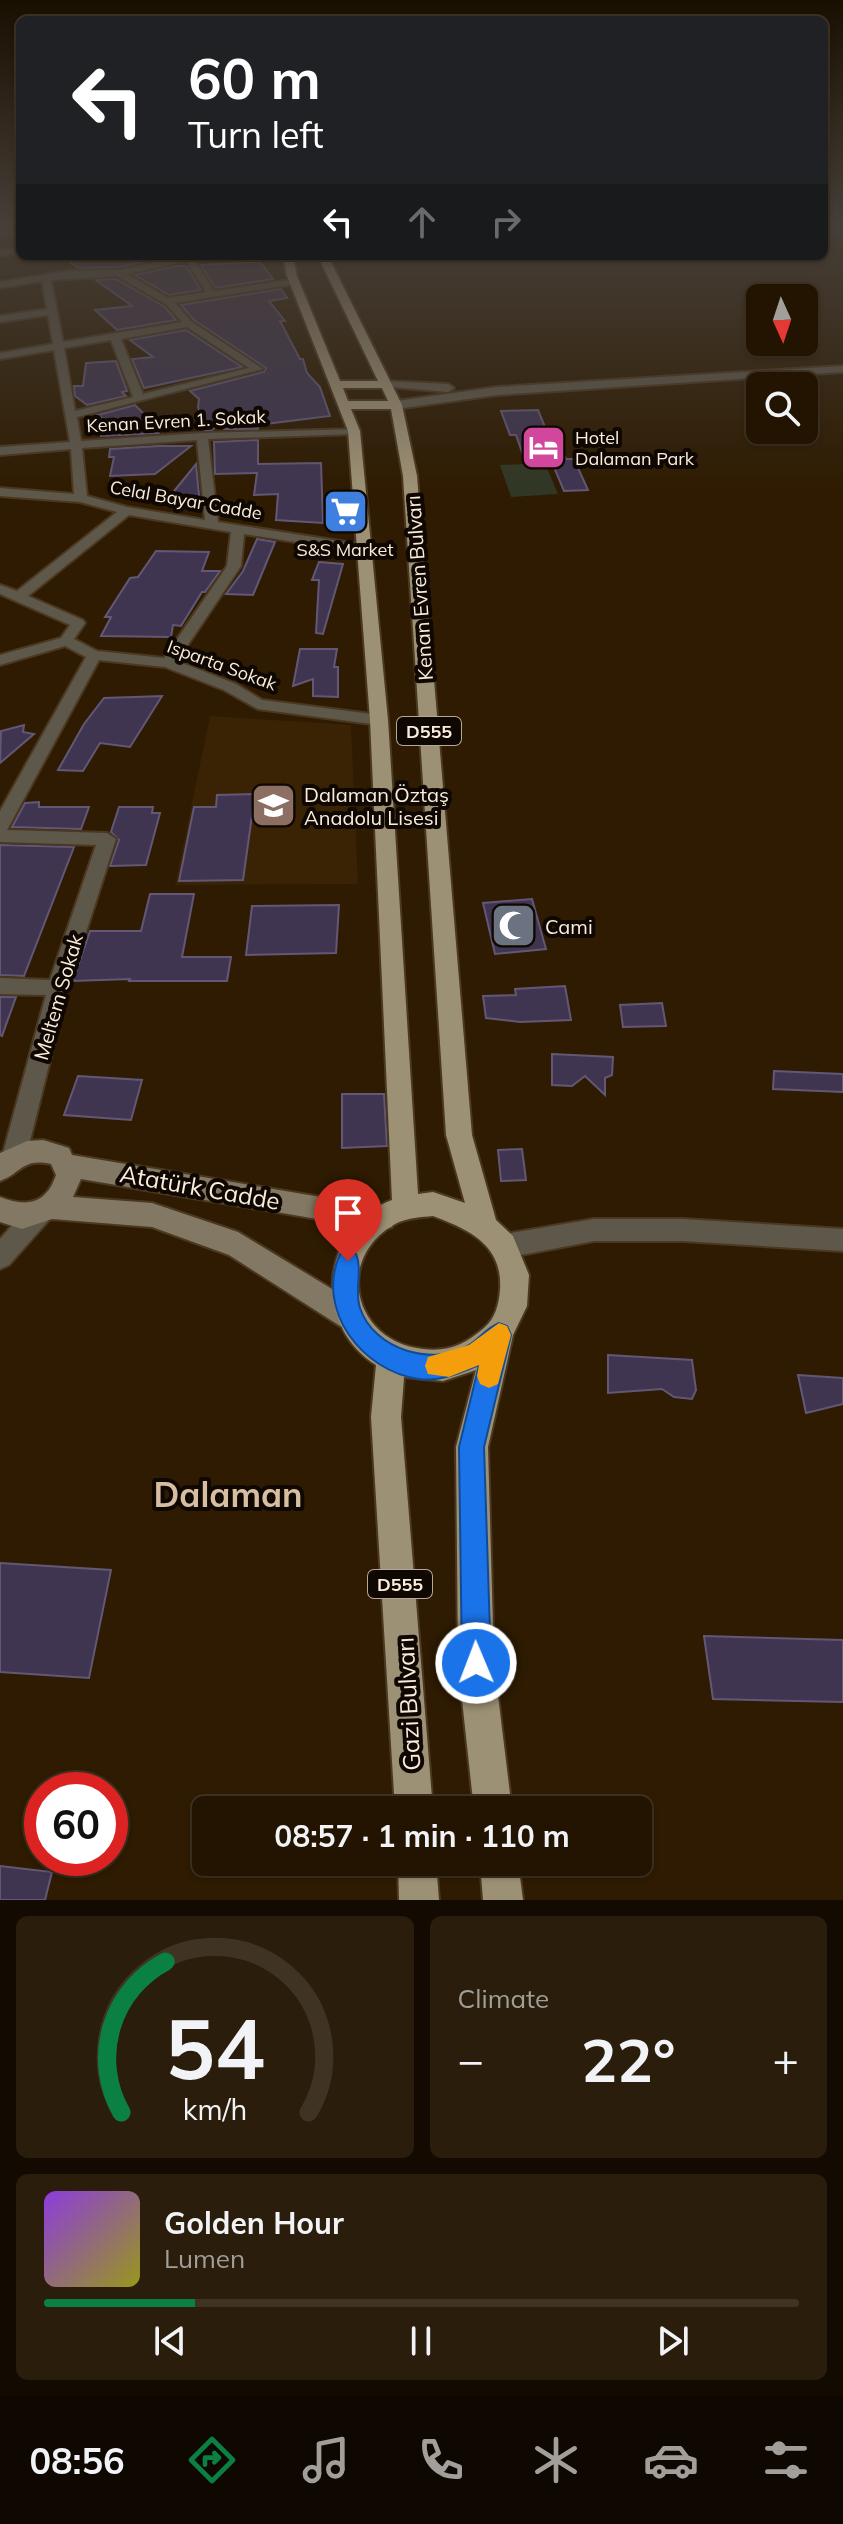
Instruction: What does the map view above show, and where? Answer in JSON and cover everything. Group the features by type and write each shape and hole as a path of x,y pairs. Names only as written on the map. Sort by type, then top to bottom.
{"main road":[{"name":"D555","path":"307,313 354,431 379,720 394,1213"},
{"name":"Kenan Evren Bulvarı","path":"350,313 396,405 410,476 459,1135 483,1222"},
{"path":"337,385 385,384"},
{"path":"345,405 396,405"},
{"name":"Atatürk Cadde","path":"4,1164 38,1150 60,1156 66,1165 394,1213"},
{"path":"44,1210 67,1186 69,1175 66,1165"},
{"path":"491,1796 476,1663 472,1447 499,1335 511,1314 516,1290 514,1267 505,1246 483,1222 459,1209 433,1204 394,1213 361,1237 348,1261 344,1289 350,1316 366,1340 391,1358 419,1367 449,1365 477,1354 499,1335"},
{"name":"Atatürk Cadde","path":"0,1209 14,1216 44,1210 152,1215 238,1245 350,1316"},
{"name":"Gazi Bulvarı","path":"391,1358 386,1417 413,1796"},
{"path":"418,1876 419,1900"},
{"path":"500,1876 503,1900"}],"street":[{"path":"0,319 42,313"},
{"path":"53,313 76,444 81,498"},
{"path":"71,415 258,369 189,324 178,313"},
{"path":"0,356 189,324"},
{"path":"115,337 139,399"},
{"path":"396,405 497,391 843,369"},
{"path":"385,384 497,391"},
{"name":"Kenan Evren 1. Sokak","path":"0,451 202,436 354,431"},
{"path":"202,436 212,525"},
{"name":"Celal Bayar Cadde","path":"0,492 81,498 126,511 365,549"},
{"path":"20,596 126,511"},
{"path":"168,663 234,566 238,529"},
{"path":"0,589 78,623 66,641 0,660"},
{"name":"Isparta Sokak","path":"66,641 94,655 168,663 230,687 258,704 379,720"},
{"path":"0,827 94,655"},
{"name":"Meltem Sokak","path":"0,836 107,839 4,1164"},
{"path":"0,986 58,988"},
{"path":"0,1257 44,1210"},
{"path":"505,1246 594,1230 683,1230 843,1240"}],"shaded area":[{"name":"Dalaman Öztaş Anadolu Lisesi","path":"210,716 351,725 358,884 175,885"}],"green space":[{"path":"545,463 558,494 511,497 500,465"}],"building":[{"path":"98,313 170,313 176,320 117,330"},
{"path":"188,313 278,313 285,321 280,321 300,359 303,359 307,373 320,387 330,416 258,425 258,429 224,429 220,423 212,430 205,430 198,407 199,399 190,391 264,372 266,368"},
{"path":"186,330 242,367 144,388 132,359 153,357 130,340"},
{"path":"116,361 127,391 122,392 126,396 87,405 75,396 74,386 83,386 86,363"},
{"path":"135,405 153,423 159,422 159,433 101,436 102,418 98,415"},
{"path":"538,410 549,437 556,437 566,459 574,459 588,490 564,491 551,460 525,461 516,435 510,435 501,411"},
{"path":"258,440 258,464 321,463 323,523 276,520 278,494 254,495 257,473 215,474 214,442"},
{"path":"191,446 155,474 110,476 114,457 109,457 110,449"},
{"path":"196,464 200,505 166,501 188,474"},
{"path":"257,539 275,542 253,595 226,594 243,571"},
{"path":"156,551 209,552 202,571 220,571 202,592 181,626 173,625 171,637 101,636 111,617 105,617 130,578 138,577"},
{"path":"319,562 343,564 323,634 316,633 319,580 312,580"},
{"path":"300,649 337,649 334,667 338,667 338,697 313,696 313,679 293,686"},
{"path":"162,696 130,747 100,743 83,771 58,770 84,724 104,698"},
{"path":"24,725 23,732 34,734 0,763 1,731"},
{"path":"255,794 243,880 179,881 194,807 216,807 217,795"},
{"path":"39,802 39,807 89,807 81,829 12,827 25,803"},
{"path":"119,807 153,807 152,813 160,813 146,865 110,866 119,840 111,832"},
{"path":"0,845 74,847 24,976 0,975"},
{"path":"150,894 194,894 182,957 231,957 227,981 73,981 90,931 141,931"},
{"name":"Cami","path":"532,899 546,949 495,954 483,903"},
{"path":"339,905 336,953 246,955 252,906"},
{"path":"565,986 571,1020 520,1022 486,1018 483,996 516,995 515,989"},
{"path":"0,997 16,997 2,1036 0,1035"},
{"path":"662,1003 666,1026 623,1027 620,1005"},
{"path":"552,1054 613,1057 612,1075 605,1078 605,1095 585,1076 572,1086 552,1085"},
{"path":"774,1071 843,1074 843,1092 773,1089"},
{"path":"78,1076 142,1080 131,1120 64,1115"},
{"path":"342,1094 384,1094 387,1146 342,1148"},
{"path":"522,1149 526,1180 501,1181 498,1150"},
{"path":"608,1355 692,1360 696,1390 692,1399 674,1397 662,1389 608,1393"},
{"path":"798,1375 843,1378 843,1404 806,1413"},
{"path":"0,1563 111,1570 89,1678 0,1672"},
{"path":"704,1636 843,1640 843,1702 713,1699"},
{"path":"0,1866 24,1869 24,1876 51,1876 45,1900 0,1900"}],"slow traffic":[{"path":"437,1366 449,1365 477,1354 499,1335 489,1376"}],"place":[{"name":"Hotel Dalaman Park","path":"544,447"},
{"name":"S&S Market","path":"345,511"},
{"name":"Dalaman Öztaş Anadolu Lisesi","path":"273,805"},
{"name":"Cami","path":"514,926"}],"district":[{"name":"Dalaman","path":"228,1494"}],"route":[{"path":"348,1261 344,1289 350,1316 366,1340 391,1358 419,1367 449,1365 477,1354 499,1335 472,1447 476,1663"}]}
